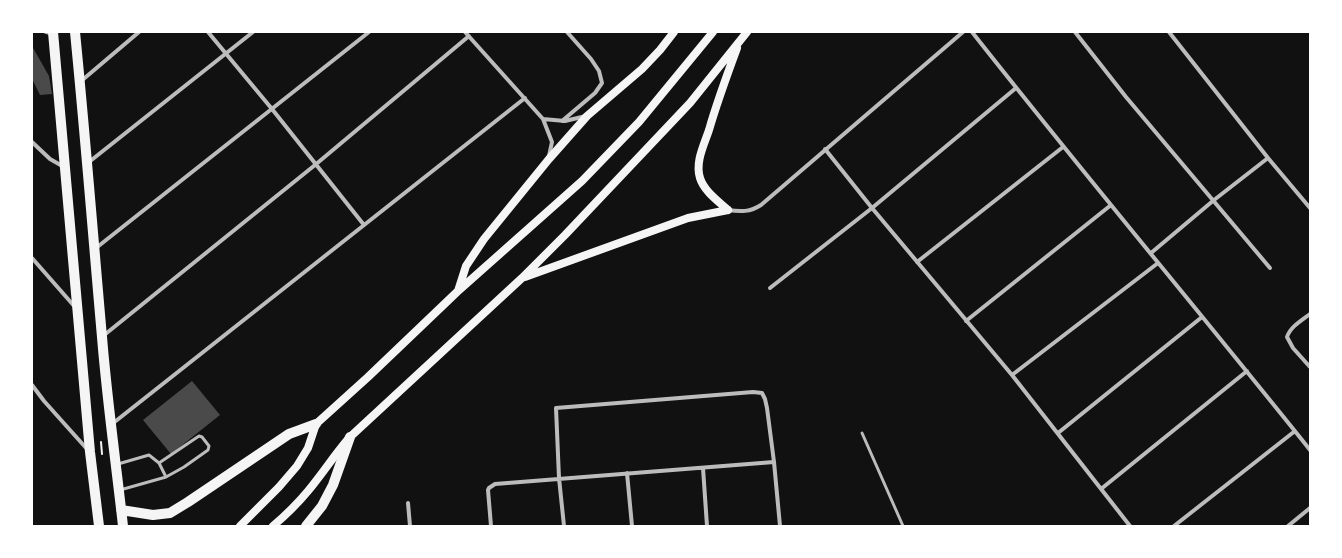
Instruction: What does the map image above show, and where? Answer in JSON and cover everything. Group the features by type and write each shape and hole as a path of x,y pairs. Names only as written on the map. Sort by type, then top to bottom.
{"main road":[{"path":"76,32 110,425 123,526"},
{"path":"457,292 469,260 484,239 549,159 587,116 642,69 674,32"},
{"path":"121,510 153,515 170,513 289,434 316,424 368,377 457,292 582,181 639,122 713,32"},
{"path":"273,526 288,513 307,492 350,437 522,278 565,235 690,103 746,32"},
{"path":"51,33 65,168 90,452 99,526"},
{"path":"728,210 708,191 700,178 698,168 700,156 720,93 740,40"},
{"path":"522,278 688,218 728,210"},
{"path":"240,526 279,487 297,466 308,448 316,424"},
{"path":"306,526 322,506 333,485 350,437"}],"street":[{"path":"80,83 140,32"},
{"path":"208,32 272,109 364,225"},
{"path":"88,163 253,32"},
{"path":"94,249 369,32"},
{"path":"465,32 543,119 552,142 549,159"},
{"path":"562,121 595,93 602,83 599,71 591,59 567,32"},
{"path":"728,210 745,212 756,208 963,32"},
{"path":"972,32 1310,450"},
{"path":"1075,32 1126,97 1270,268"},
{"path":"1169,32 1268,158 1310,208"},
{"path":"102,337 315,165 469,36"},
{"path":"770,288 872,208 1016,88"},
{"path":"110,425 525,98"},
{"path":"543,119 562,121 587,116"},
{"path":"32,142 50,159 65,168"},
{"path":"917,262 1064,147"},
{"path":"825,149 872,208 1012,375 1130,526"},
{"path":"1150,253 1268,158"},
{"path":"966,321 1111,205"},
{"path":"32,258 77,309"},
{"path":"1012,375 1158,263"},
{"path":"1310,314 1293,327 1287,337 1293,348 1310,367"},
{"path":"1058,433 1202,316"},
{"path":"1101,489 1247,371"},
{"path":"32,385 44,401 90,452"},
{"path":"564,526 559,478 556,408 753,392 762,393 767,408 780,526"},
{"path":"1174,526 1295,431"},
{"path":"490,526 488,490 495,484 774,462"},
{"path":"703,468 707,526"},
{"path":"627,473 632,526"},
{"path":"408,503 410,526"},
{"path":"1288,526 1310,508"}],"lane":[{"path":"862,433 903,526"},
{"path":"118,490 166,477 184,467 208,450 209,446 199,436 158,463"},
{"path":"115,465 149,455 158,463 166,477"}],"path":[{"path":"101,442 103,459"}],"building":[{"path":"32,46 49,76 52,94 40,95 32,79"},
{"path":"192,381 220,415 171,454 143,420"}]}
